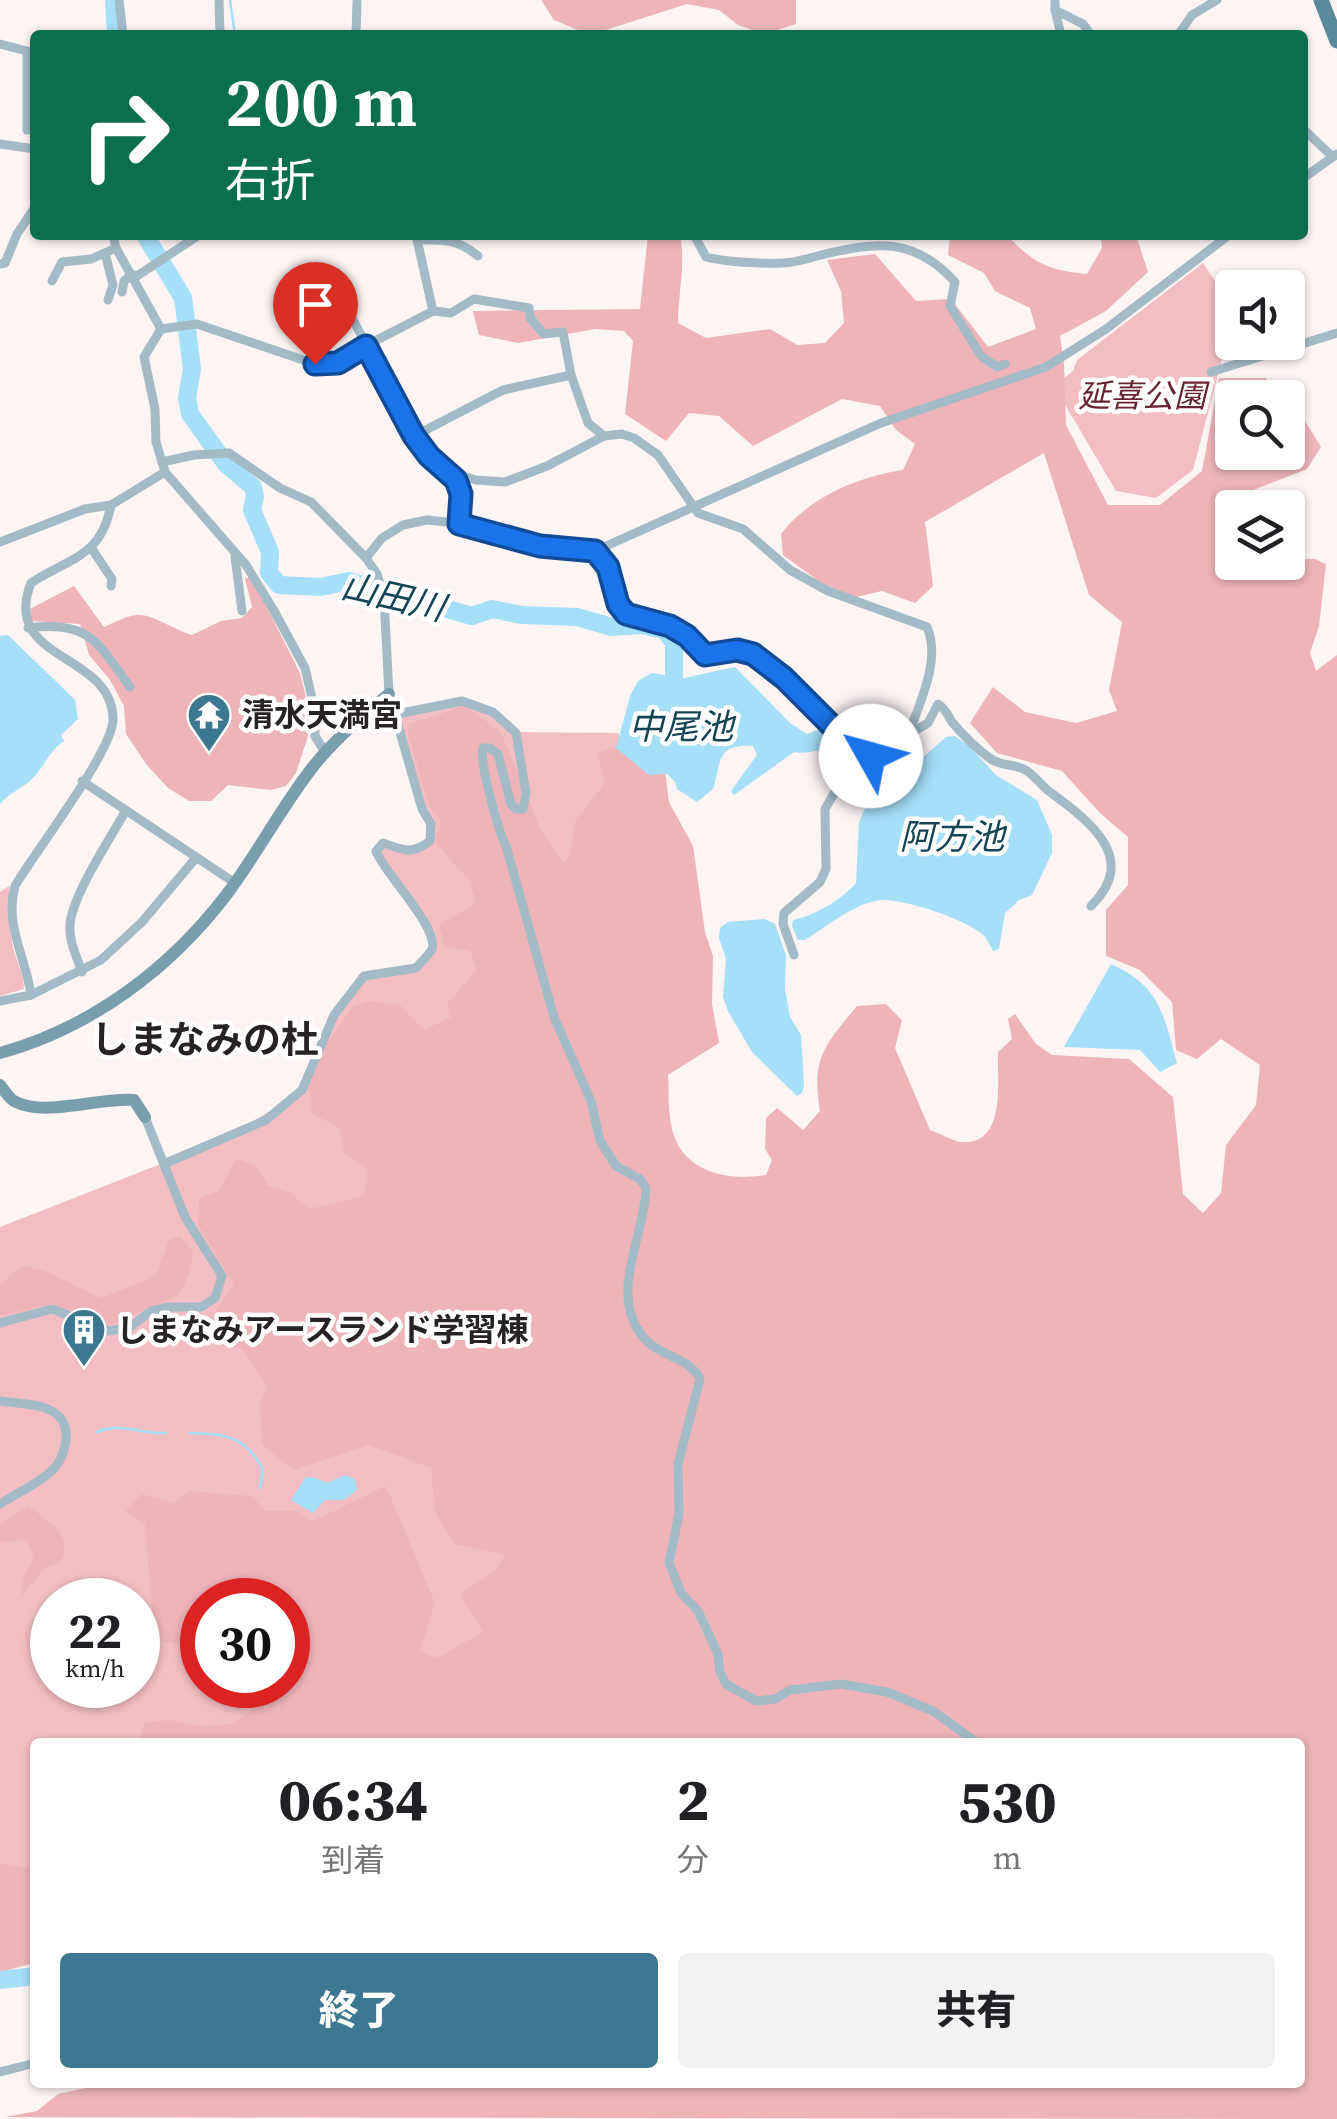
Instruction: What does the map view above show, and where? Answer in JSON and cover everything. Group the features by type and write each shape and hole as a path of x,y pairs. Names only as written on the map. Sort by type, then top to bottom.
{"main road":[{"path":"1321,0 1337,40"}],"street":[{"path":"119,0 122,30"},
{"path":"220,0 220,30"},
{"path":"1181,30 1200,10 1217,0"},
{"path":"356,2 356,30"},
{"path":"1055,5 1060,30"},
{"path":"1055,5 1087,30"},
{"path":"1187,22 1191,30"},
{"path":"0,44 30,53"},
{"path":"27,130 30,72"},
{"path":"1308,133 1335,155 1308,175"},
{"path":"0,144 30,148"},
{"path":"0,264 5,263 30,214"},
{"path":"114,240 161,329"},
{"path":"122,292 124,281 190,240"},
{"path":"419,240 433,311"},
{"path":"447,240 466,246 478,256"},
{"path":"697,240 706,257 720,261 784,264 875,244 906,249 932,260 955,282 950,306 981,356 998,367 1005,364"},
{"path":"366,558 382,538 403,525 426,520 459,524 540,546 595,551 881,422 1046,367 1106,328 1222,240"},
{"path":"52,281 62,262 92,259 116,248"},
{"path":"105,253 113,285 108,300"},
{"path":"325,752 315,736 316,710 305,668 259,585 164,467 156,442 155,409 144,358 161,329 198,324 315,364 338,363 433,311 451,313 474,299 529,308 530,318 544,334 563,332 571,375 588,423 604,436"},
{"path":"350,312 414,436 429,456 452,474 505,482 612,433 634,438 658,455 698,513 743,529 790,570 828,591 927,626 932,645 929,670 910,732"},
{"path":"1211,372 1337,334"},
{"path":"414,436 503,390 571,375"},
{"path":"0,542 84,509 111,506 164,467 194,455 229,453 280,488 310,502 366,558 377,574 384,598 388,694 422,809 431,824 430,841 418,850 405,852 383,844 376,851 380,865 411,901 432,939 432,949 416,968 364,976 334,1015 302,1090 266,1120 164,1164"},
{"path":"452,474 461,494 459,524"},
{"path":"32,995 14,932 12,896 108,740 112,710 91,676 38,642 28,628 24,612 31,583 92,549 103,535 111,506"},
{"path":"92,549 112,578 110,586"},
{"path":"595,551 608,567 618,604 626,614 670,626 687,636 705,655 737,650 753,654 871,756"},
{"path":"234,554 242,611"},
{"path":"28,628 51,625 96,638 130,688"},
{"path":"0,1053 60,1032 124,993 188,939 235,883 325,752 388,694"},
{"path":"397,714 462,701 493,712 516,732 526,792 523,809 511,804 498,754 484,748 481,760 492,792 496,826 506,846 554,1017 591,1101 600,1141 616,1166 640,1179 646,1188 638,1244 628,1270 631,1308 644,1338 656,1349 686,1363 700,1378 678,1464 679,1514 669,1563 681,1593 698,1611 718,1654 726,1684 756,1702 775,1700 790,1690 841,1684 887,1692 933,1710 971,1738"},
{"path":"794,955 783,924 784,913 820,882 826,869 825,810 840,785 871,756 928,723 938,704 994,762 1028,771 1066,802 1108,846 1112,878 1092,906"},
{"path":"82,780 235,883"},
{"path":"82,972 70,927 72,915 100,854 125,812"},
{"path":"0,1002 32,995 101,960 142,922 194,859"},
{"path":"0,1086 14,1102 42,1108 112,1098 134,1100 145,1117 185,1217 222,1276 214,1298 200,1307 167,1307 151,1312 130,1327 109,1331 52,1309 0,1322"},
{"path":"0,1402 47,1408 65,1422 66,1434 62,1457 50,1474 0,1504"},
{"path":"0,2072 30,2064"}],"green space":[{"name":"延喜公園","path":"1203,263 1215,281 1215,360 1222,360 1193,470 1156,498 1116,491 1054,386 1073,371 1077,360"},
{"path":"462,701 493,712 516,732 618,733 690,869 664,1074 563,1738 30,1738 30,1946 0,1941 0,1227 227,1138 302,1091 341,1006 364,976 408,971 431,949 421,919 376,851 382,844 405,852 430,841 397,714"},
{"path":"9,886 12,939 24,989 0,996 0,892"}],"shaded area":[{"path":"541,0 796,0 796,24 777,30 752,30 738,25 719,10 687,4 606,30 578,30 554,20"},
{"path":"647,240 681,240 678,323 706,338 770,329 797,345 825,343 844,323 841,291 827,260 875,254 916,301 951,299 988,347 1036,329 1030,308 995,291 984,273 948,255 950,240 1012,240 1042,264 1087,274 1102,248 1101,240 1138,240 1148,272 1106,311 1060,336 1066,425 1108,505 1160,505 1202,471 1215,400 1215,470 1304,470 1253,490 1215,490 1215,580 1305,580 1305,559 1326,564 1319,626 1310,653 1316,671 1337,655 1337,2119 5,2117 37,2111 58,2094 85,2088 1305,2088 1305,1738 140,1738 145,1723 169,1720 200,1726 234,1724 255,1708 310,1708 310,1578 180,1578 180,1643 163,1642 160,1578 149,1578 145,1524 125,1512 142,1494 175,1503 189,1491 252,1496 265,1511 295,1510 313,1521 386,1486 435,1603 420,1651 437,1658 483,1632 460,1594 494,1572 505,1555 454,1544 435,1512 431,1468 369,1445 293,1470 262,1444 260,1403 268,1388 243,1349 219,1341 208,1323 234,1284 198,1225 199,1198 219,1191 236,1159 256,1166 268,1186 291,1193 309,1209 364,1196 368,1170 343,1152 340,1129 312,1113 308,1081 322,1050 353,1006 368,1001 400,1005 424,1030 451,1017 447,1004 477,969 470,951 445,946 439,925 476,903 469,879 436,844 441,820 429,806 408,735 409,724 465,706 501,732 541,831 564,862 570,854 575,821 605,783 597,753 630,743 663,756 669,802 693,846 705,932 713,956 712,1004 719,1043 668,1075 669,1112 683,1153 706,1170 735,1177 766,1175 772,1160 765,1149 766,1118 777,1108 803,1130 820,1111 817,1078 823,1053 857,1006 886,1004 902,1020 895,1048 930,1130 960,1142 975,1141 986,1134 992,1123 998,1095 998,1052 1012,1039 1008,1019 1015,1014 1036,1044 1052,1055 1129,1059 1173,1097 1183,1194 1203,1213 1221,1193 1226,1145 1256,1105 1260,1065 1221,1039 1197,1059 1176,1050 1172,1002 1140,970 1106,956 1106,910 1128,885 1128,837 1062,771 997,753 970,723 993,687 1025,712 1076,723 1117,711 1109,690 1122,622 1089,595 1044,453 925,522 933,586 915,603 882,591 852,598 820,582 783,555 781,534 820,499 869,478 903,470 915,444 896,430 880,406 842,399 753,446 719,416 689,413 666,441 625,414 633,341 624,331 595,329 518,343 479,335 473,311 640,309"},
{"path":"1219,378 1267,380 1219,380"},
{"path":"1305,421 1321,447 1305,470"},
{"path":"251,576 300,673 309,709 308,736 296,773 286,786 271,790 228,785 211,801 189,801 168,788 126,734 124,706 110,680 89,655 80,624 32,621 28,610 74,586 104,627 142,615 192,635 221,621 242,618 252,607 245,579"},
{"path":"180,1236 193,1251 189,1275 179,1295 113,1324 52,1304 0,1316 0,1284 23,1266 45,1271 101,1298 156,1276 169,1240"},
{"path":"29,1506 62,1536 61,1562 45,1568 37,1578 30,1578 30,1586 22,1596 22,1580 34,1557 26,1540 0,1542 0,1524"},
{"path":"0,1864 30,1868 30,1964 0,1972"}],"water":[{"path":"8,635 75,700 78,719 61,735 64,741 32,779 0,804 0,636"},
{"name":"中尾池","path":"735,667 790,723 807,734 829,725 848,750 844,755 828,750 794,752 734,795 731,791 757,755 753,746 732,748 722,757 713,789 697,802 677,789 667,774 649,775 616,748 638,681 652,673 684,678"},
{"name":"阿方池","path":"955,736 996,775 1037,800 1052,835 1052,853 1032,895 1019,900 1005,913 999,949 993,951 985,937 950,917 885,900 857,907 805,940 798,940 793,920 828,906 856,883 859,823 864,810 946,737"},
{"path":"765,919 775,924 786,955 785,989 790,1017 801,1035 804,1085 797,1096 752,1052 723,997 726,959 720,928 728,922"},
{"path":"1111,964 1140,982 1158,1004 1177,1063 1160,1072 1140,1050 1064,1047"},
{"path":"345,1475 355,1479 357,1490 344,1500 325,1500 313,1513 291,1500 305,1478 327,1483"}],"waterway":[{"name":"山田川","path":"114,0 116,30"},
{"path":"230,0 234,30"},
{"name":"山田川","path":"148,240 183,298 192,369 187,398 190,414 226,464 253,487 252,510 270,552 269,573 279,585 321,587 349,581 472,616 492,609 522,615 577,617 612,627 641,625 664,630 674,642 674,677"},
{"path":"97,1432 122,1428 166,1433"},
{"path":"189,1433 223,1436 249,1449 263,1469 260,1488"},
{"path":"0,1980 30,1977"}],"place":[{"name":"清水天満宮","path":"209,753"},
{"name":"しまなみアースランド学習棟","path":"84,1368"}],"district":[{"name":"しまなみの杜","path":"205,1040"}],"route":[{"path":"315,364 338,363 366,346 414,436 456,480 461,494 459,524 540,546 595,551 608,567 618,604 626,614 670,626 687,636 705,655 737,650 753,654 768,663 830,724 871,756"}]}
